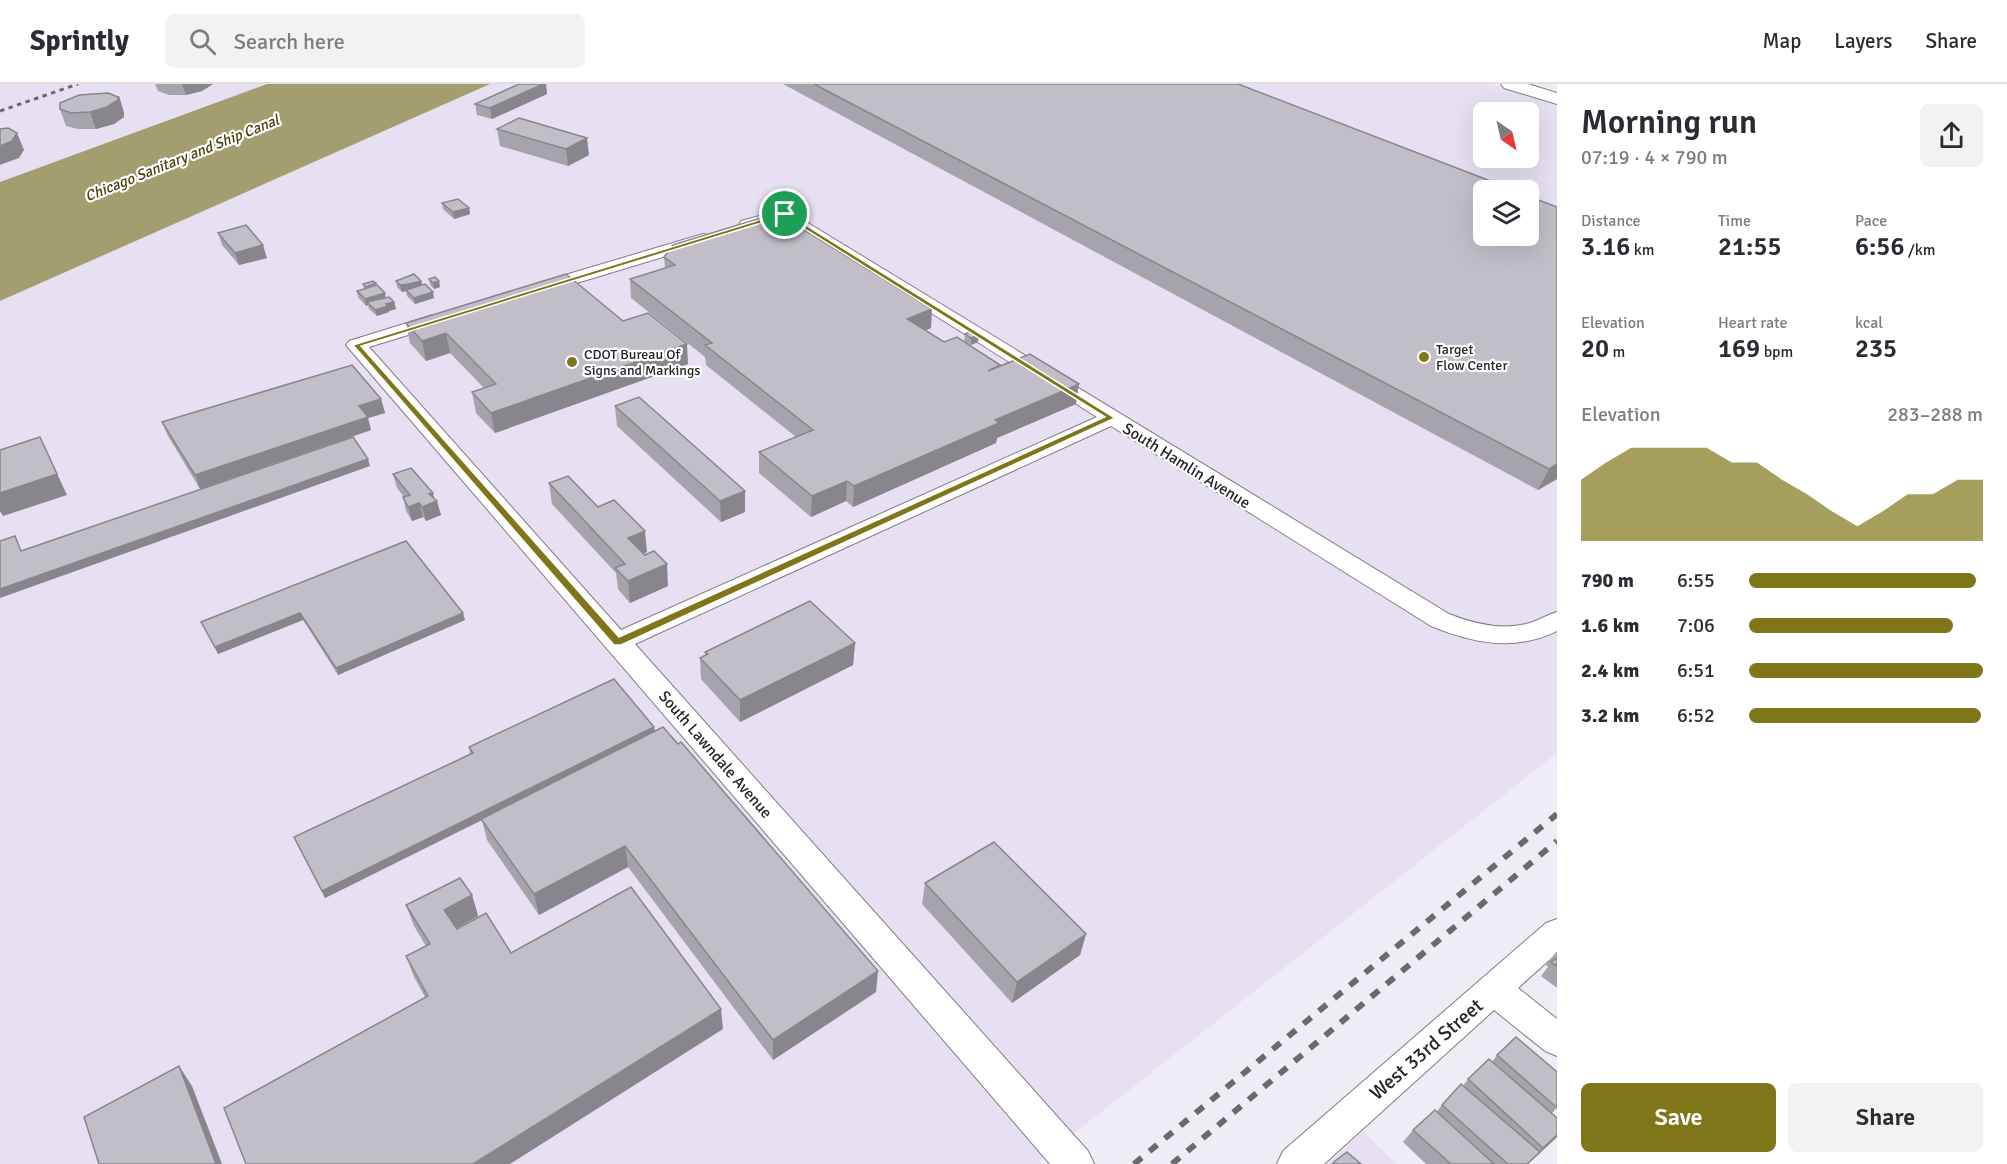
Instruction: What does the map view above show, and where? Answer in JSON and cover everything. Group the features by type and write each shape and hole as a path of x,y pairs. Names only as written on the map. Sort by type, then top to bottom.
{"main road":[{"path":"1510,84 1557,99"}],"street":[{"name":"South Hamlin Avenue","path":"525,293 785,214 1440,620 1471,632 1502,636 1521,634 1546,627 1557,621"},
{"name":"South Lawndale Avenue","path":"458,314 356,345 1075,1164"},
{"path":"617,642 1111,418"},
{"name":"West 33rd Street","path":"1296,1164 1557,933"},
{"path":"1494,989 1557,1040"}],"shaded area":[{"path":"0,84 267,84 0,182"},
{"path":"490,84 1491,84 1557,105 1557,753 1039,1161 1040,1164 0,1164 0,301"},
{"path":"1363,1132 1397,1164 1327,1164"}],"water":[{"name":"Chicago Sanitary and Ship Canal","path":"267,84 490,84 0,301 0,182"}],"building":[{"path":"519,84 543,84 490,108 475,104"},
{"name":"Target Flow Center","path":"814,84 1238,84 1488,180 1473,180 1473,246 1539,246 1539,200 1557,207 1557,464 1549,469"},
{"path":"108,93 118,97 118,100 107,107 90,112 71,113 60,109 60,103 79,95"},
{"path":"519,118 587,138 566,149 497,129"},
{"path":"8,128 17,133 12,141 0,146 0,129"},
{"path":"458,199 469,208 453,212 442,203"},
{"path":"777,213 932,309 907,319 944,342 957,337 1000,365 988,371 1030,354 1079,384 995,420 999,423 854,486 847,481 812,496 759,452 813,430 705,345 712,343 630,279 675,265 664,257 673,245"},
{"path":"246,225 263,245 235,253 218,233"},
{"path":"414,274 421,281 400,285 396,281"},
{"name":"CDOT Bureau Of Signs and Markings","path":"566,274 623,321 648,313 687,344 491,413 472,392 496,384 446,333 422,341 406,323"},
{"path":"435,277 439,281 433,283 429,279"},
{"path":"373,281 376,283 366,287 363,284"},
{"path":"425,284 433,292 414,298 406,290"},
{"path":"377,285 385,293 365,299 357,291"},
{"path":"389,297 394,302 375,310 367,302"},
{"path":"972,331 979,335 971,338 965,334"},
{"path":"352,365 381,399 359,406 368,417 195,475 162,422"},
{"path":"639,397 745,491 720,501 615,406"},
{"path":"40,437 57,474 0,493 0,450"},
{"path":"353,437 368,459 0,589 0,541 15,536 21,551"},
{"path":"411,468 433,493 429,494 437,501 422,507 419,503 408,507 403,497 410,495 393,474"},
{"path":"568,476 598,507 614,500 645,531 628,538 645,555 654,551 667,564 628,581 615,568 625,564 549,483"},
{"path":"406,541 463,613 336,668 300,613 215,647 201,622"},
{"path":"810,601 855,643 740,700 700,658 708,654 705,652"},
{"path":"614,679 654,727 322,891 294,837 473,753 469,747"},
{"path":"663,727 678,744 681,742 878,971 773,1040 625,846 534,894 481,819"},
{"path":"994,842 1086,934 1017,982 925,883"},
{"path":"460,878 472,895 444,910 457,929 486,913 511,953 631,887 721,1009 473,1164 246,1164 224,1108 428,996 406,956 430,944 406,905"},
{"path":"1557,958 1557,966 1551,962"},
{"path":"1516,1037 1557,1072 1556,1107 1497,1055"},
{"path":"1489,1059 1557,1118 1557,1135 1543,1148 1468,1079"},
{"path":"179,1066 216,1164 99,1164 84,1117"},
{"path":"1461,1084 1540,1152 1527,1164 1508,1164 1442,1105"},
{"path":"1435,1110 1494,1164 1451,1164 1413,1130"},
{"path":"1347,1152 1361,1164 1332,1164 1335,1161"}],"railway":[{"path":"0,111 78,84"},
{"path":"1134,1164 1557,814"},
{"path":"1172,1164 1557,841"}],"place":[{"name":"Target Flow Center","path":"1424,357"},
{"name":"CDOT Bureau Of Signs and Markings","path":"572,362"}],"route":[{"path":"785,214 1111,418 617,642 356,345 785,214"}]}
